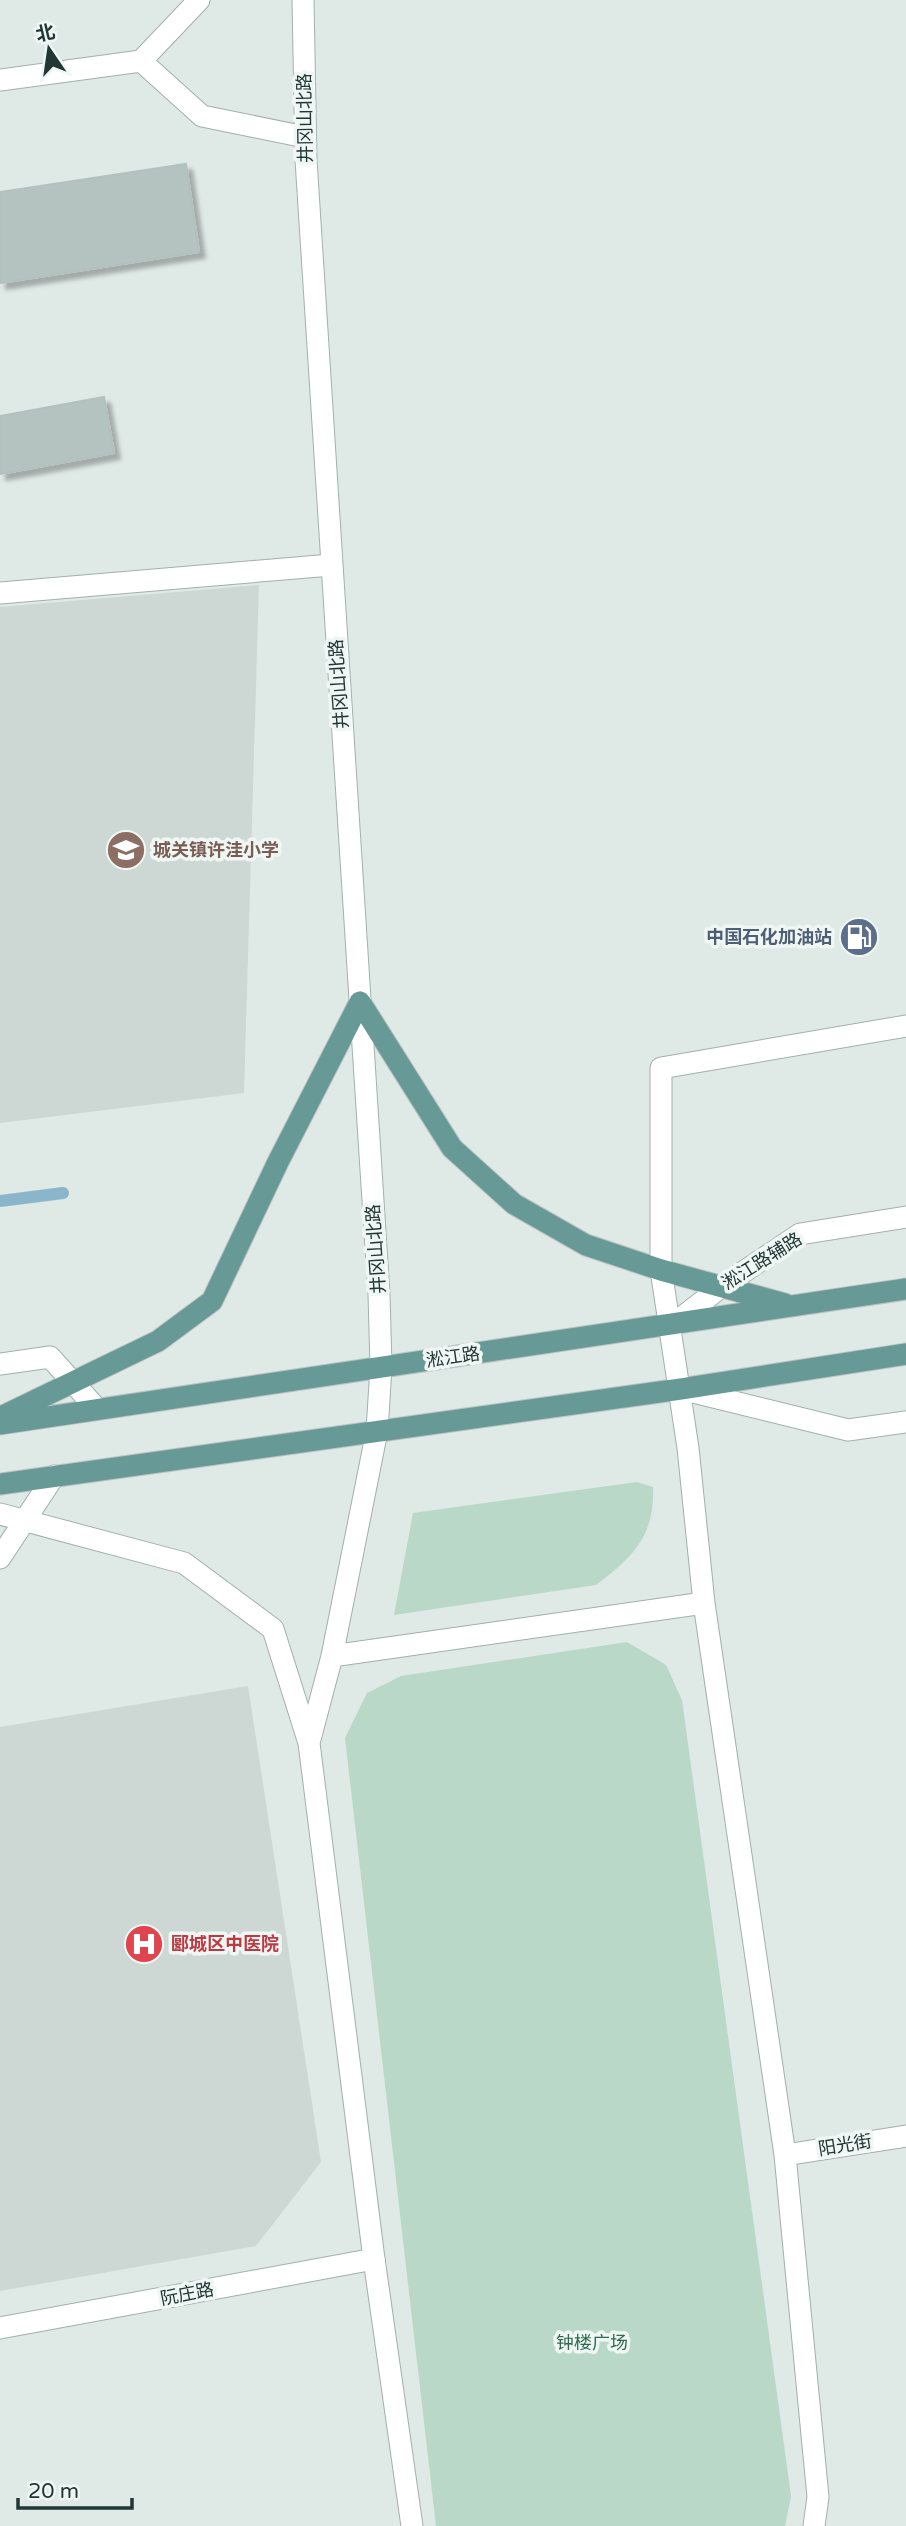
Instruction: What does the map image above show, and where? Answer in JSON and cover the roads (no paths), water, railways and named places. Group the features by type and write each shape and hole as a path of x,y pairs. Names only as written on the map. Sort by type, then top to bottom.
{"main road":[{"path":"359,1002 452,1148 514,1204 586,1245 662,1270 793,1306"},
{"path":"0,1418 158,1341 212,1301 359,1002"},
{"name":"淞江路","path":"0,1424 906,1289"},
{"path":"0,1484 681,1389 906,1354"}],"street":[{"path":"0,80 141,61 199,0"},
{"name":"井冈山北路","path":"303,0 305,137 382,1367 377,1431 332,1656 309,1743"},
{"path":"141,61 202,117 305,137"},
{"path":"0,593 331,565"},
{"path":"814,2526 818,2497 785,2155 704,1603 681,1389 662,1270 661,1068 906,1026"},
{"name":"淞江路辅路","path":"672,1325 720,1287 800,1234 906,1217"},
{"path":"0,1364 50,1357 97,1409"},
{"path":"681,1389 848,1430 906,1422"},
{"path":"0,1558 54,1476"},
{"path":"0,1514 184,1563 273,1629 309,1743 374,2259 412,2526"},
{"path":"332,1656 704,1603"},
{"name":"阳光街","path":"785,2155 906,2136"},
{"name":"阮庄路","path":"0,2328 374,2259"}],"waterway":[{"path":"0,1201 63,1193"}],"place":[{"name":"城关镇许洼小学","path":"126,850"},
{"name":"中国石化加油站","path":"859,937"},
{"name":"郾城区中医院","path":"144,1944"}],"park label":[{"name":"钟楼广场","path":"592,2343"}]}
